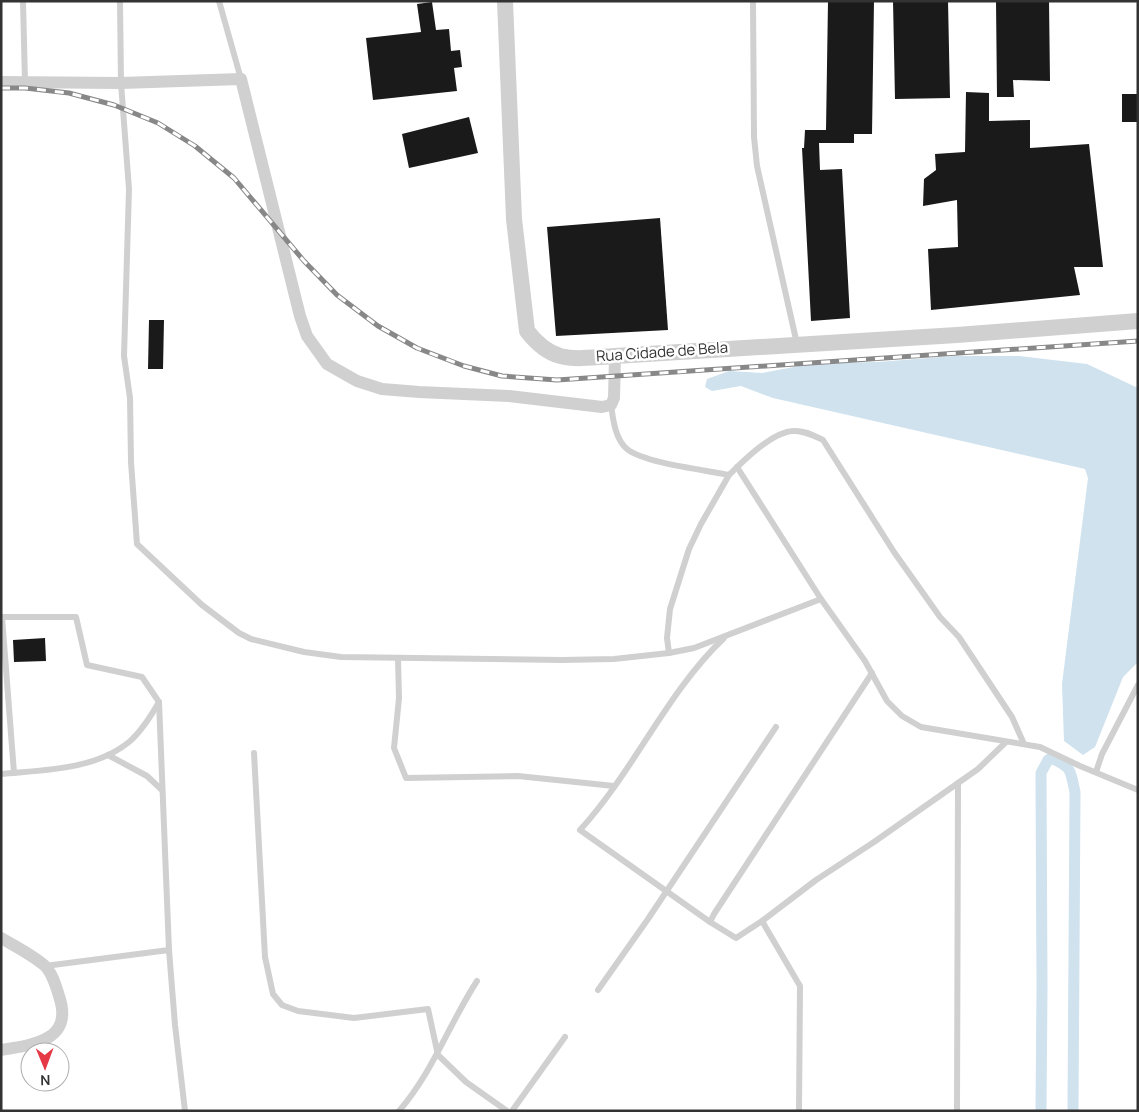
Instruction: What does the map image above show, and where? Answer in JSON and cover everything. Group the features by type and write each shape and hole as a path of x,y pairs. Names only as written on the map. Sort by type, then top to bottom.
{"street":[{"name":"Rua Cidade de Bela","path":"505,1 514,219 527,331 538,345 553,355 574,358 615,356 1138,321"},
{"path":"1,82 121,83 241,79 300,316 307,336 326,364 357,381 382,389 509,396 602,407 611,405 614,398 615,356"},
{"path":"1,938 45,966 56,985 61,1001 62,1015 61,1026 55,1034 42,1041 1,1050"}],"lane":[{"path":"23,1 25,82"},
{"path":"120,1 121,83 130,189 124,356 130,398 131,462 137,544 202,605 239,633 251,639 323,655 341,657 562,660 621,658 694,648 821,599"},
{"path":"219,1 241,79"},
{"path":"753,1 754,138 757,166 797,344"},
{"path":"611,405 620,441 627,449 638,455 664,463 729,475"},
{"path":"668,653 667,638 670,609 689,549 729,475 761,447 779,435 793,431 809,433 823,440 894,552 940,617 959,637 1012,716 1024,744"},
{"path":"737,467 821,599 872,673 887,701 902,716 921,727 1040,747 1138,790"},
{"path":"14,773 1,617 76,618 87,665 142,676 159,702 169,950 175,1025 186,1111"},
{"path":"727,635 708,653 690,676 622,778 580,830 710,922 736,938 762,922 816,880 978,769 1006,742"},
{"path":"398,658 399,698 394,748 406,778 518,776 614,786"},
{"path":"710,922 872,673"},
{"path":"1096,772 1102,754 1138,685"},
{"path":"1,774 64,767 108,755 129,742 147,722 159,702"},
{"path":"598,990 776,727"},
{"path":"254,754 265,957 273,994 282,1005 298,1011 354,1018 428,1008 438,1055 466,1082 507,1111"},
{"path":"108,755 147,776 162,790"},
{"path":"957,1111 958,783"},
{"path":"762,922 800,986 799,1111"},
{"path":"45,966 169,950"},
{"path":"399,1111 420,1084 438,1055 465,998 477,981"},
{"path":"512,1111 565,1036"}],"water":[{"path":"954,356 1019,356 1087,364 1138,388 1138,662 1123,677 1095,747 1083,755 1064,741 1062,684 1088,478 1085,469 773,398 741,386 712,391 705,387 707,379 729,371 762,373 815,363 878,362"}],"building":[{"path":"828,1 874,1 872,134 854,134 854,143 819,143 820,170 842,169 850,318 811,321 802,148 804,148 805,130 826,130"},
{"path":"893,1 948,1 950,98 895,99"},
{"path":"996,1 1049,1 1050,81 1013,80 1014,97 997,97"},
{"path":"432,2 436,30 449,29 451,51 460,50 462,67 454,68 457,91 373,100 366,38 421,32 417,4"},
{"path":"966,92 989,93 989,121 1030,120 1030,148 1089,144 1103,267 1074,267 1080,295 931,310 928,249 958,247 957,200 923,206 924,179 936,170 935,154 965,152"},
{"path":"1122,94 1138,94 1138,122 1122,122"},
{"path":"469,117 478,153 409,168 402,134"},
{"path":"660,218 668,330 556,336 547,227"},
{"path":"149,320 164,320 163,369 148,369"},
{"path":"45,638 46,661 14,662 13,640"}],"waterway":[{"path":"1041,1111 1041,773 1051,758 1067,767 1075,792 1073,1111"}],"railway":[{"path":"1,88 25,88 69,93 114,105 158,123 195,146 234,178 304,261 337,295 378,326 417,348 464,366 502,376 557,380 1138,341"}]}
